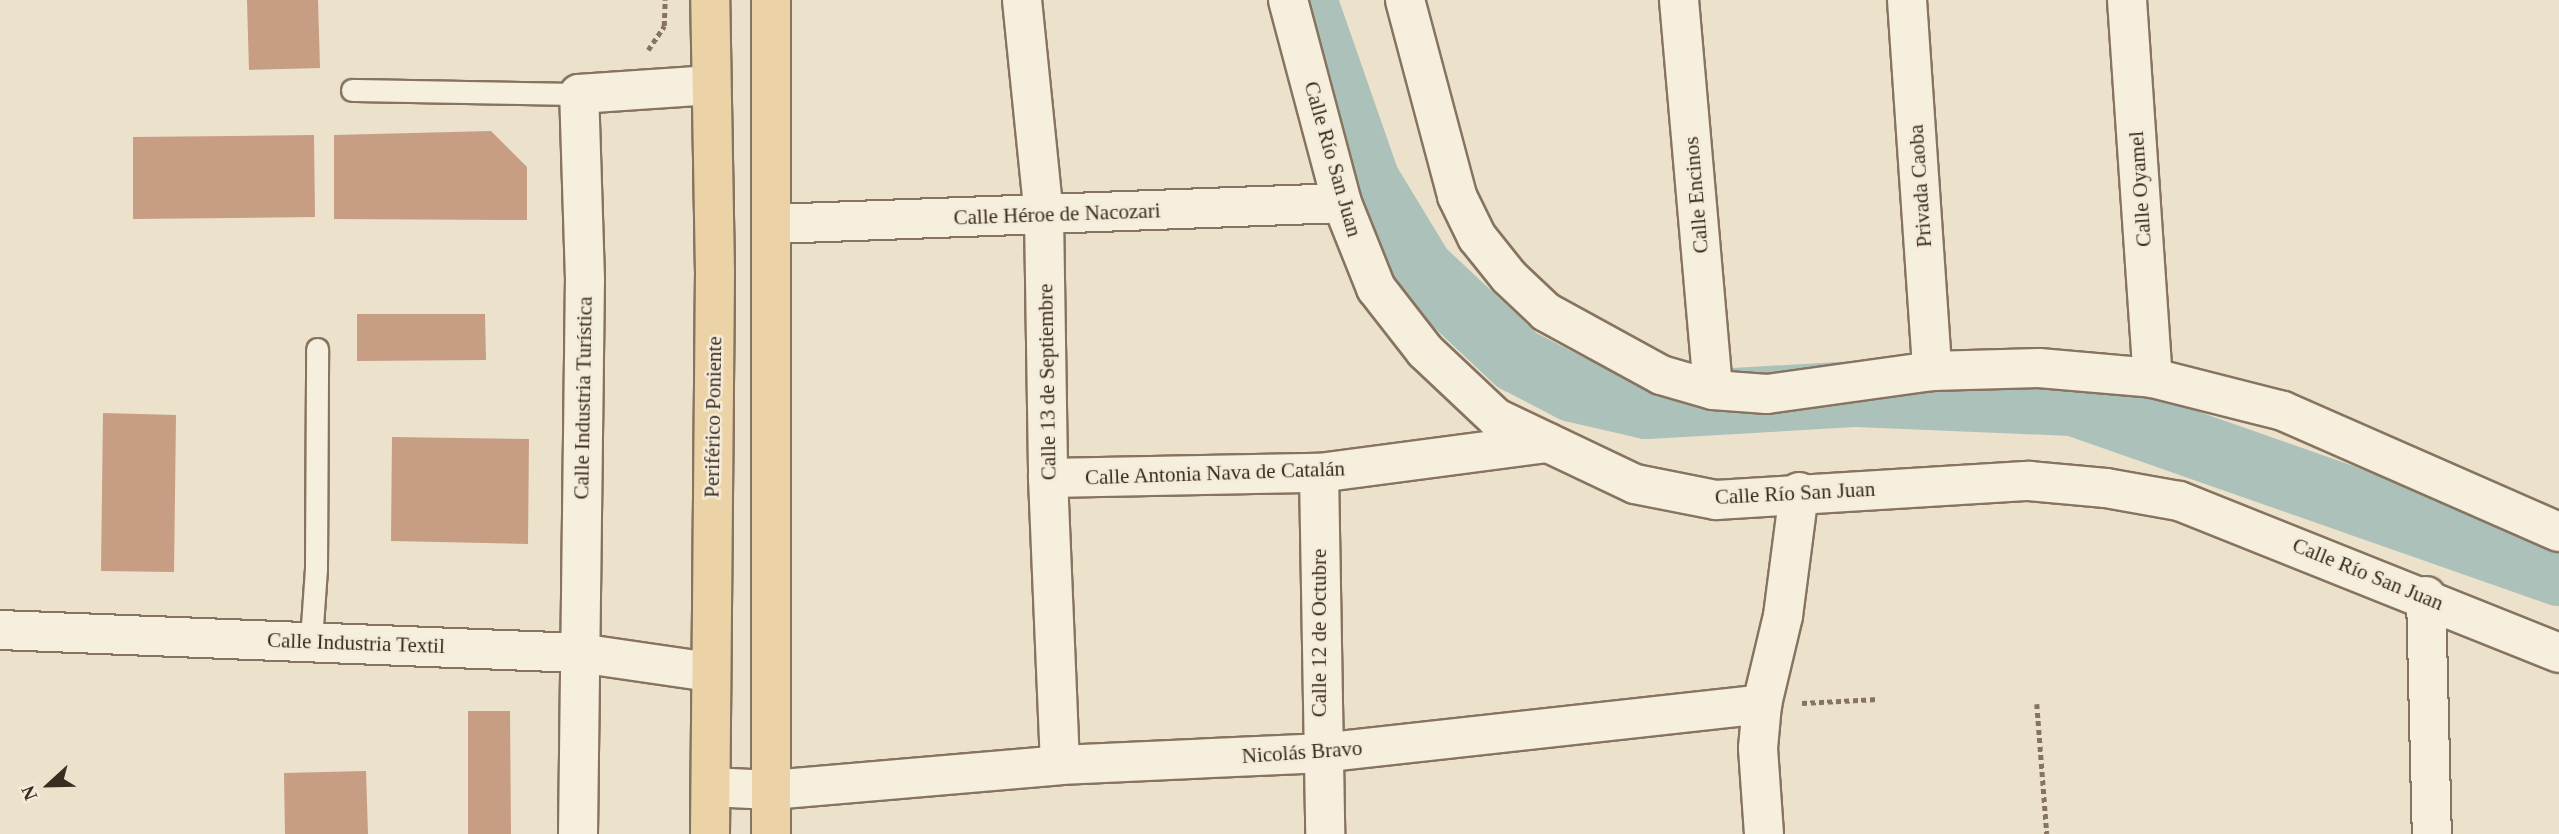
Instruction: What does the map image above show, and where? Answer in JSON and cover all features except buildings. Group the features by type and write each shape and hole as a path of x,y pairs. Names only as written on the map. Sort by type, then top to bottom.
{"main road":[{"name":"Periférico Poniente","path":"710,0 715,273 710,834"},
{"path":"771,0 771,834"}],"street":[{"name":"Calle 13 de Septiembre","path":"1022,0 1044,215 1048,478 1060,765"},
{"name":"Calle Río San Juan","path":"1288,0 1342,203 1376,288 1425,351 1496,418 1634,484 1716,500 1799,492 2029,481 2106,488 2179,501 2426,596 2559,653"},
{"path":"1405,0 1457,196 1477,237 1509,277 1546,312 1661,375 1713,390 1767,394 1932,372 2039,368 2154,378 2283,411 2559,532"},
{"name":"Calle Encinos","path":"1679,0 1713,390"},
{"name":"Privada Caoba","path":"1907,0 1932,372"},
{"name":"Calle Oyamel","path":"2127,0 2154,378"},
{"path":"579,94 711,85"},
{"name":"Calle Industria Turística","path":"578,834 585,280 579,94"},
{"name":"Calle Héroe de Nacozari","path":"773,224 1342,203"},
{"name":"Calle Antonia Nava de Catalán","path":"1048,478 1319,473 1548,443"},
{"name":"Calle 12 de Octubre","path":"1319,473 1320,753 1325,834"},
{"path":"1763,834 1758,748 1762,704 1783,615 1799,492"},
{"path":"2426,596 2432,834"},
{"name":"Calle Industria Textil","path":"0,630 311,640 579,653 710,671"},
{"name":"Nicolás Bravo","path":"710,787 771,790 1060,765 1320,753 1762,704"}],"lane":[{"path":"352,90 579,94"},
{"path":"311,640 316,568 317,349"}],"path":[{"path":"1762,704 1878,699"},
{"path":"2037,704 2047,834"}],"waterway":[{"path":"1304,0 1367,181 1421,270 1517,360 1573,389 1647,406 1857,394 2074,403 2559,573"}]}
